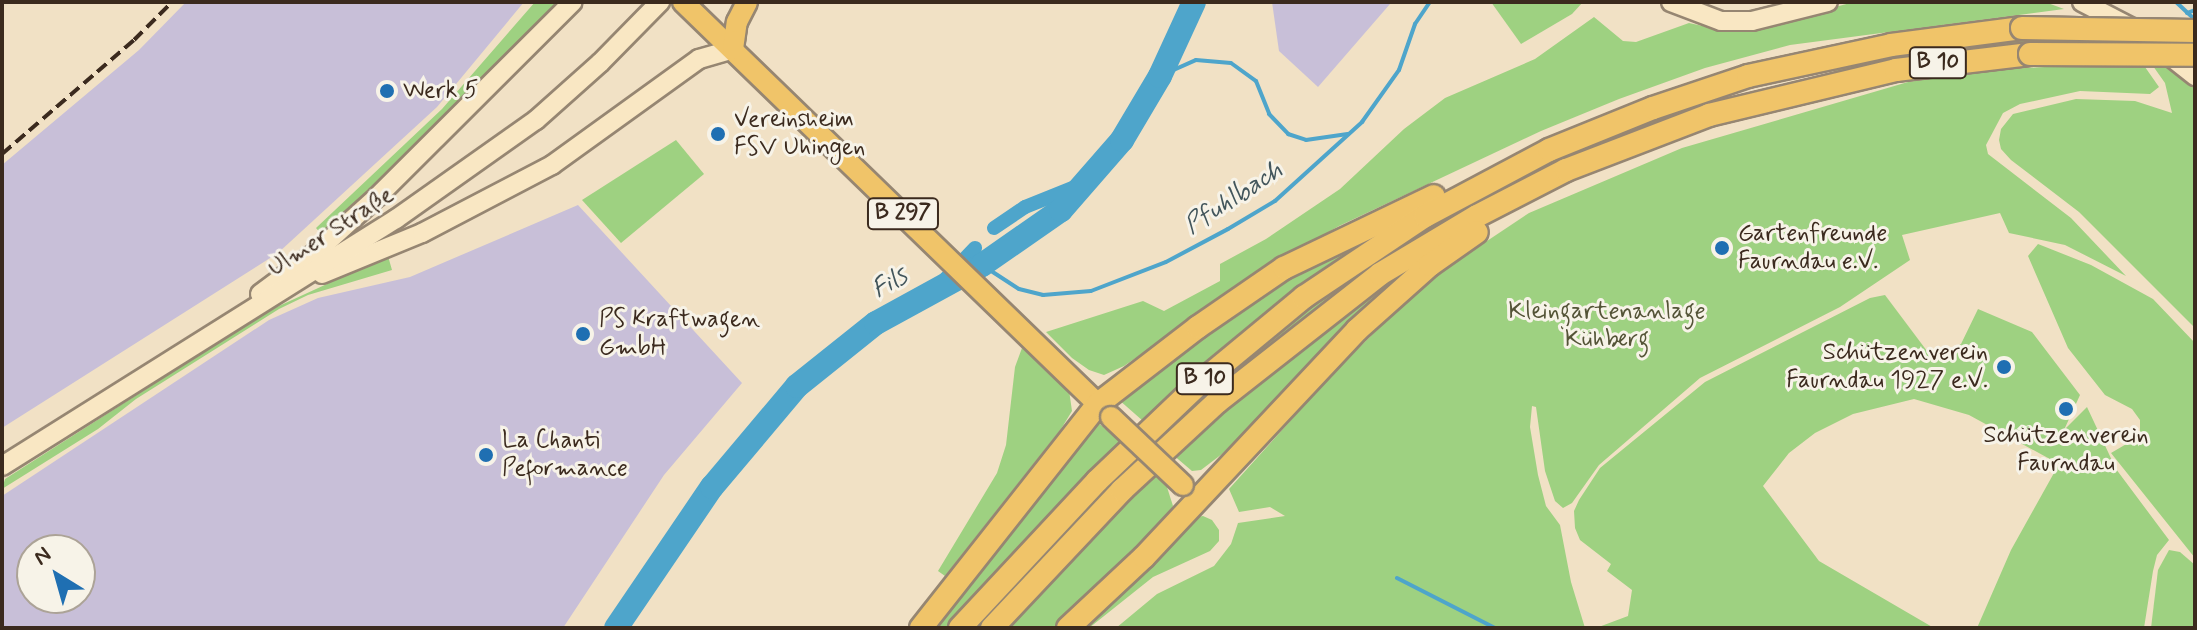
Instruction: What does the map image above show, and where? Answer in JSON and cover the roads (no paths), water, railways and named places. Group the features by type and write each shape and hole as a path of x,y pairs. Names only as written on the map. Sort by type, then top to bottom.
{"highway":[{"name":"B 10","path":"960,628 1118,460 1254,337 1361,256 1490,179 1653,108 1748,76 1891,45 2022,28 2195,31"},
{"name":"B 10","path":"992,628 1150,463 1274,353 1380,274 1521,192 1645,137 1772,97 1896,70 2030,54 2195,55"},
{"path":"921,628 1104,410 1198,327 1284,268 1454,186 1490,179"},
{"name":"B 10","path":"1190,492 1357,330 1430,265 1493,221 1521,192"},
{"path":"1068,628 1144,557 1190,492"}],"main road":[{"path":"230,324 264,290 315,253 366,207 573,2"},
{"name":"Ulmer Straße","path":"2,466 396,219 536,120 600,63 660,2"},
{"name":"B 297","path":"683,2 1190,492"},
{"path":"304,279 346,267 422,233 538,172 623,116 699,59 733,49 737,22 747,2"},
{"path":"1671,2 1721,21 1752,21 1828,2"},
{"path":"2082,2 2138,31 2195,76"}],"waterway":[{"name":"Fils","path":"616,628 712,487 797,386 876,323 982,265 1061,210 1122,140 1160,76 1194,2"},
{"name":"Pfuhlbach","path":"982,265 1019,289 1043,295 1091,291 1166,262 1228,229 1275,201 1362,122 1399,70 1415,24 1430,2"},
{"name":"Pfuhlbach","path":"2176,2 2195,20"},
{"name":"Pfuhlbach","path":"2187,13 2195,10"},
{"path":"1160,76 1196,60 1231,63 1256,81 1269,114 1288,134 1306,140 1348,134"},
{"path":"994,228 1025,207 1085,183"},
{"path":"928,297 975,248"},
{"path":"1397,578 1495,628"}],"railway":[{"path":"2,154 134,40 172,2"}],"place":[{"name":"Werk 5","path":"387,91"},
{"name":"Vereinsheim FSV Uhingen","path":"718,134"},
{"name":"Gartenfreunde Faurndau e.V.","path":"1722,248"},
{"name":"PS Kraftwagen GmbH","path":"583,334"},
{"name":"Schützenverein Faurndau 1927 e.V.","path":"2004,367"},
{"name":"Schützenverein Faurndau","path":"2066,409"},
{"name":"La Chanti Peformance","path":"486,455"}],"park label":[{"name":"Kleingartenanlage Kühberg","path":"1607,326"}]}
